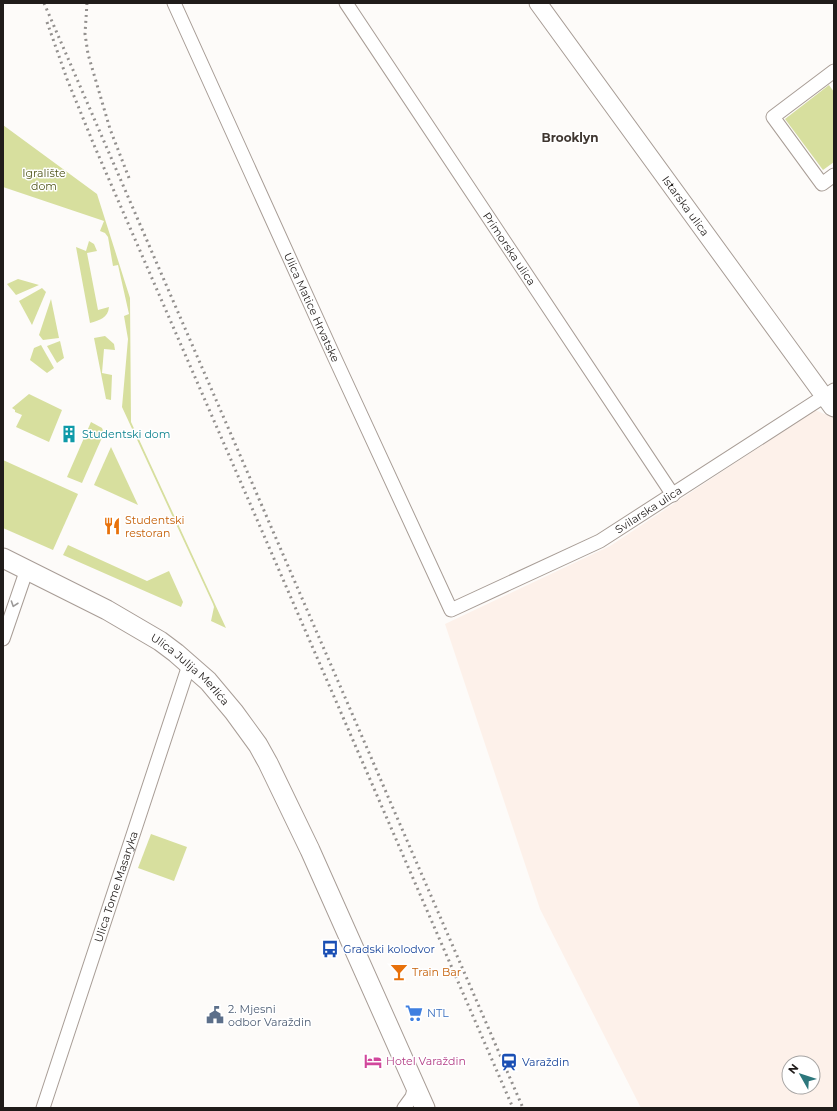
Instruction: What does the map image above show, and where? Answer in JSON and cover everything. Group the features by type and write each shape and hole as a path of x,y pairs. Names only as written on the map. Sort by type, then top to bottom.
{"main road":[{"name":"Ulica Julija Merlića","path":"3,558 124,620 160,641 208,681 222,697 258,745 268,763 310,850 425,1108"}],"street":[{"name":"Ulica Matice Hrvatske","path":"174,3 451,610"},
{"name":"Primorska ulica","path":"346,3 673,494"},
{"name":"Istarska ulica","path":"538,3 831,398"},
{"path":"834,71 773,116 822,184 834,175"},
{"name":"Svilarska ulica","path":"451,610 600,541 673,494 831,398"},
{"path":"3,639 27,569"},
{"name":"Ulica Tome Masaryka","path":"43,1108 189,665"},
{"path":"404,1108 412,1096 415,1086"}],"shaded area":[{"path":"815,410 834,418 834,1108 641,1108 540,909 445,624 610,546"}],"green space":[{"path":"829,85 834,92 834,162 823,170 785,119"},
{"name":"Igralište dom","path":"3,125 97,194 130,298 131,422 226,628 211,621 214,607 213,604 122,407 128,339 124,316 129,314 118,265 113,266 108,237 105,233 100,231 104,221 3,187"},
{"path":"89,241 94,244 97,251 87,253 98,310 109,307 105,316 100,320 90,323 76,247 86,251"},
{"path":"18,279 39,285 16,295 7,284"},
{"path":"42,288 46,292 32,325 19,301"},
{"path":"51,299 59,338 43,340 39,335"},
{"path":"105,336 114,344 115,350 104,349 102,373 112,375 111,400 106,399 94,338"},
{"path":"60,341 64,358 57,363 47,346"},
{"path":"41,345 54,368 47,373 30,360 34,348"},
{"path":"29,394 62,410 49,442 16,427 22,415 15,412 12,408"},
{"path":"91,422 102,428 104,433 82,483 67,477"},
{"path":"111,447 138,505 94,485"},
{"path":"3,460 78,494 53,550 3,528"},
{"path":"68,545 147,581 169,571 183,602 181,607 63,555"},
{"path":"151,834 187,847 174,881 138,868"}],"railway":[{"path":"44,3 523,1108"},
{"path":"87,3 85,34 88,54 110,129 129,178"},
{"path":"47,22 67,79 94,145 513,1108"}],"place":[{"name":"Studentski dom","path":"69,434"},
{"name":"Studentski restoran","path":"112,526"},
{"name":"Gradski kolodvor","path":"330,949"},
{"name":"Train Bar","path":"399,972"},
{"name":"NTL","path":"414,1013"},
{"name":"2. Mjesni odbor Varaždin","path":"215,1015"},
{"name":"Hotel Varaždin","path":"373,1061"},
{"name":"Varaždin","path":"509,1062"}],"district":[{"name":"Brooklyn","path":"570,138"}]}
